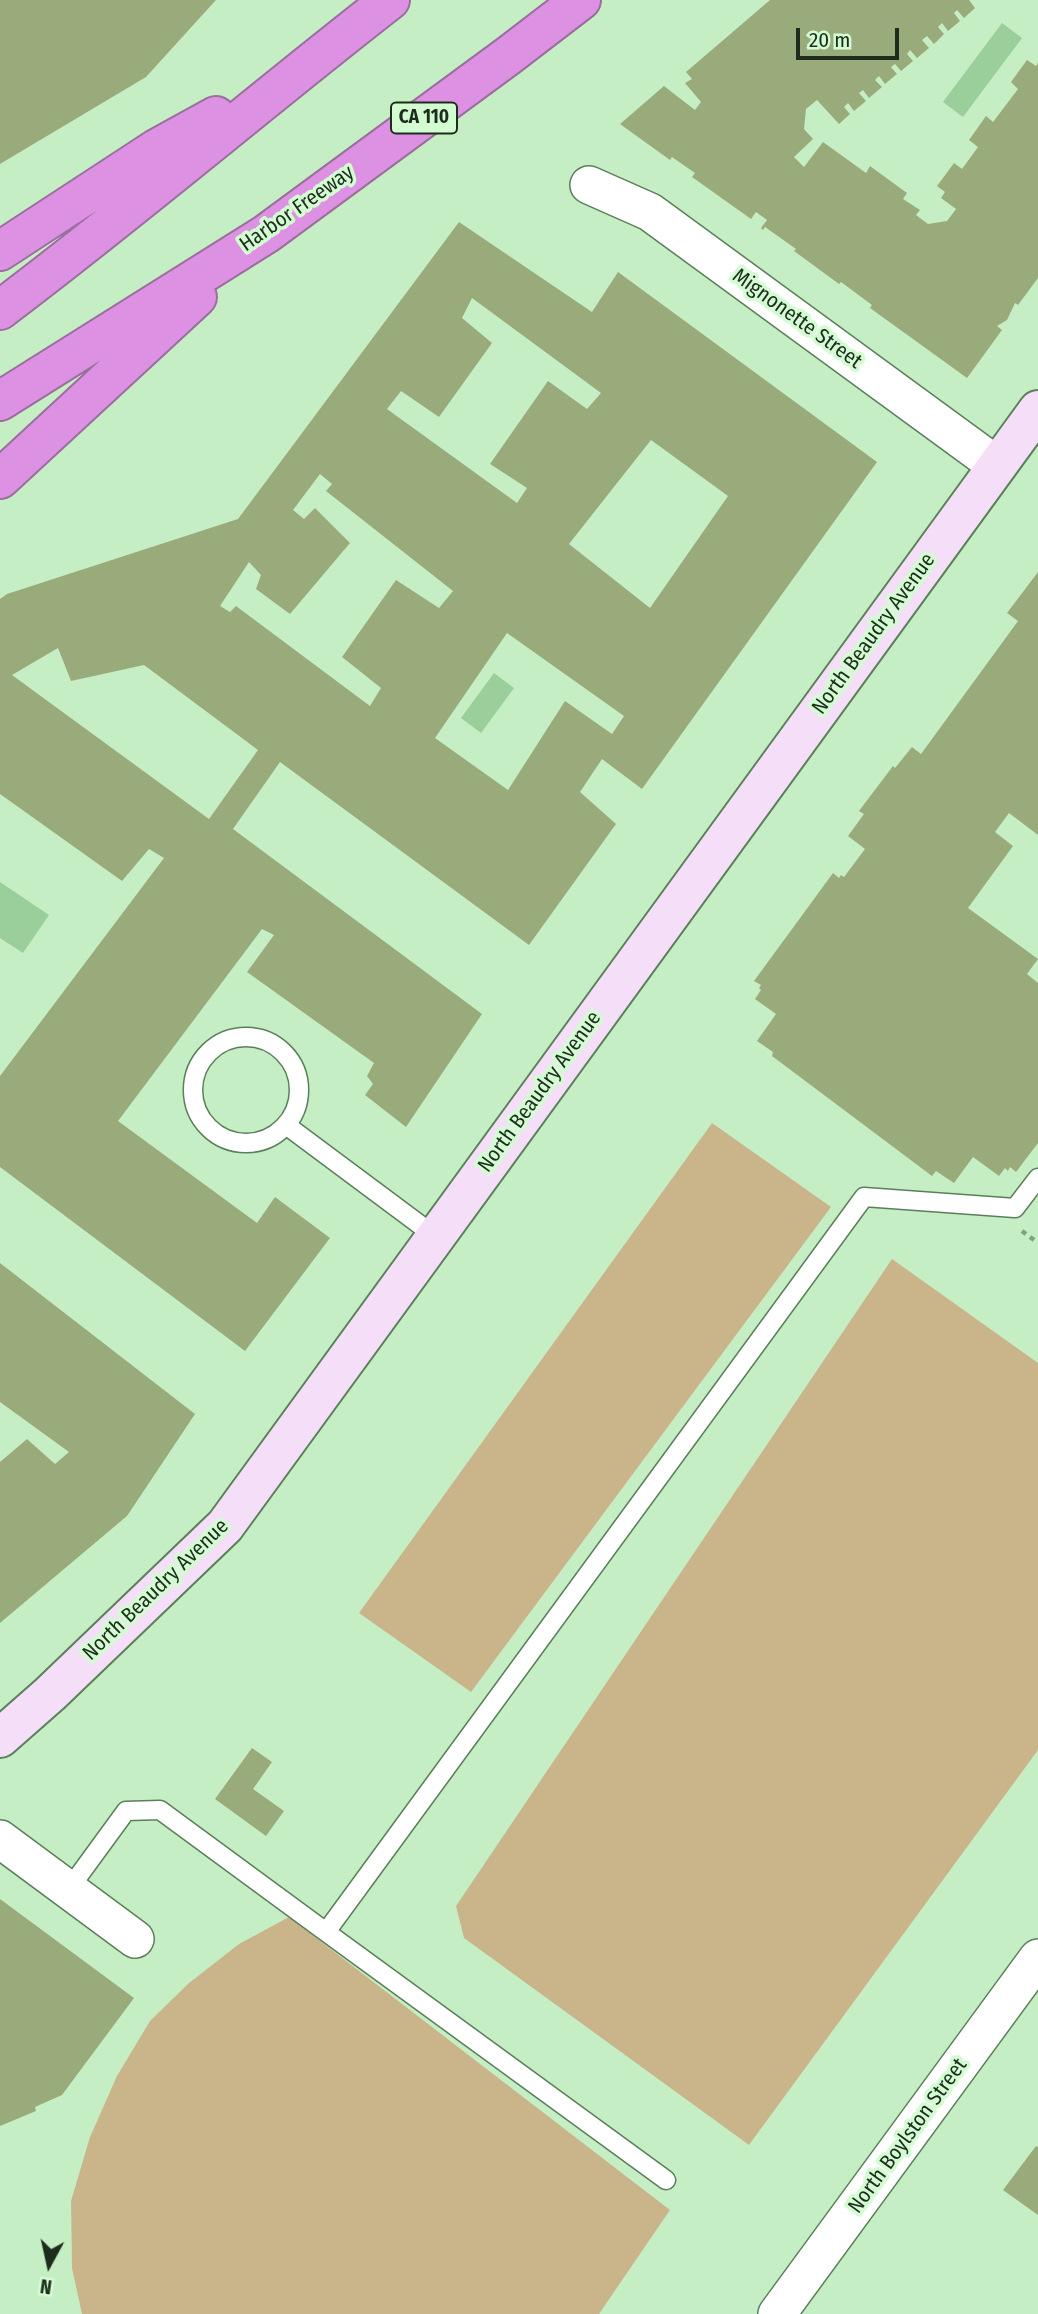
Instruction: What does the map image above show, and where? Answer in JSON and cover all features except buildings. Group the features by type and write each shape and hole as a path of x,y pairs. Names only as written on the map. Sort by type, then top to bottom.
{"highway":[{"path":"0,310 91,242 390,0"},
{"name":"Harbor Freeway","path":"0,401 265,234 580,0"},
{"path":"0,251 156,149 303,68"},
{"path":"0,453 265,234"},
{"path":"0,479 265,234"}],"street":[{"name":"Mignonette Street","path":"589,185 650,212 996,465"},
{"name":"North Beaudry Avenue","path":"0,1738 225,1526 1038,410"},
{"path":"0,1839 135,1939"},
{"name":"North Boylston Street","path":"777,2314 1038,1958"}],"lane":[{"path":"240,1037 258,1039 275,1046 289,1058 297,1074 299,1092 296,1110 286,1125 273,1136 257,1143 224,1139 209,1130 199,1117 193,1100 192,1083 208,1052 223,1042 240,1037"},
{"path":"286,1125 435,1236"},
{"path":"326,1932 864,1197 1015,1208 1038,1178"},
{"path":"69,1889 126,1811 160,1810 666,2180"}],"shaded area":[{"path":"1002,23 1022,38 963,117 943,102"},
{"path":"494,673 514,688 481,733 461,718"},
{"path":"0,882 49,915 23,953 0,938"},
{"path":"712,1123 831,1207 471,1692 359,1613"},
{"path":"892,1259 1038,1363 1038,1750 749,2145 464,1938 456,1906"},
{"path":"289,1917 670,2210 599,2314 82,2314 72,2268 71,2201 90,2137 117,2076 150,2021 189,1983 239,1944"}]}
